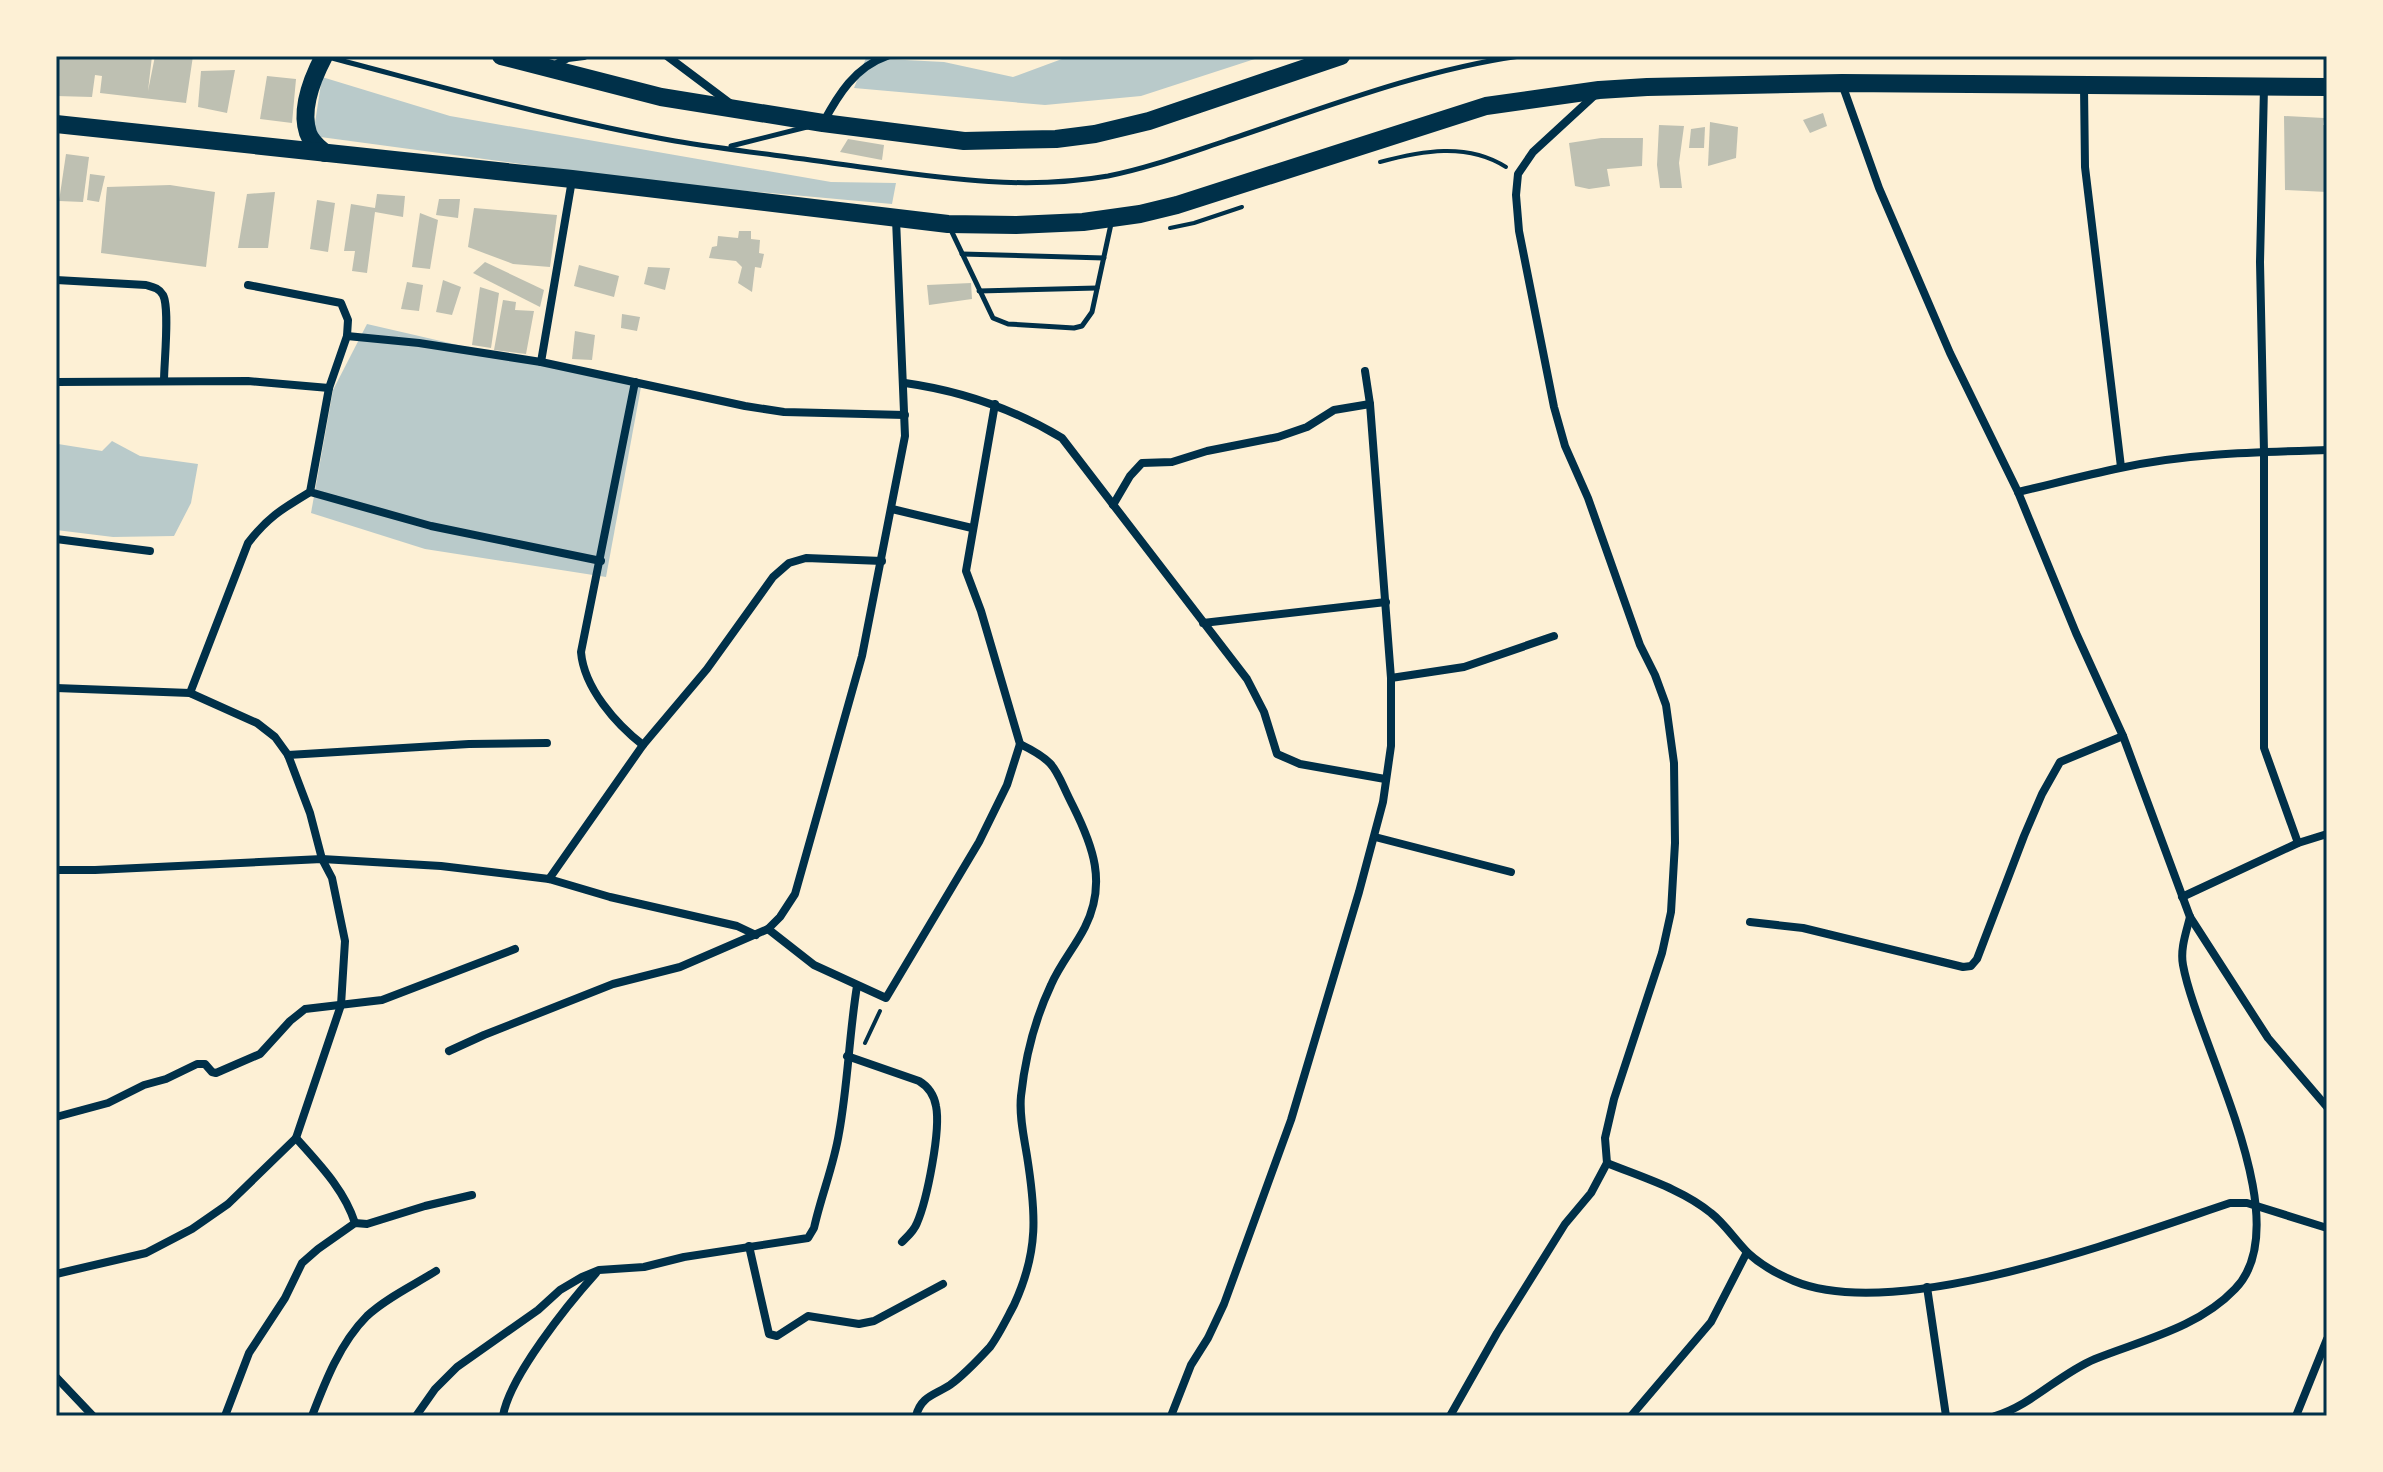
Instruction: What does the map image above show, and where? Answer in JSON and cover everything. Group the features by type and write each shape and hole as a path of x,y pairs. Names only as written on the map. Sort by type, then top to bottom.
{"highway":[{"path":"324,56 310,90 307,132 314,144 325,153"},
{"path":"501,56 661,97 823,123 964,141 1056,139 1095,134 1149,121 1341,56"},
{"path":"56,124 572,179 948,224 1016,225 1140,214 1192,201 1486,106 1599,90 1842,83 2327,87"}],"street":[{"path":"548,69 568,58 584,56"},
{"path":"667,56 738,109"},
{"path":"823,123 850,81 867,65 887,56"},
{"path":"1842,83 1879,188 1944,339 2018,492 2076,633 2123,736 2190,917 2268,1038 2327,1107"},
{"path":"2084,86 2085,167 2121,467"},
{"path":"2264,87 2260,262 2264,452 2264,748 2298,843"},
{"path":"1450,1416 1497,1333 1565,1224 1591,1193 1607,1163 1605,1138 1614,1099 1662,953 1671,912 1675,843 1674,763 1666,705 1640,645 1588,498 1565,446 1554,407 1519,231 1518,174 1533,152 1599,90"},
{"path":"541,362 572,179"},
{"path":"449,1051 613,984 680,967 756,935 768,929 795,894 862,656 905,436 896,216"},
{"path":"56,280 157,288 162,293 165,308 164,381"},
{"path":"248,285 341,303 348,320 347,336 329,388 310,492"},
{"path":"347,336 419,343 541,362 784,412 905,415"},
{"path":"1171,1416 1191,1365 1224,1304 1291,1120 1375,837 1391,746 1391,678 1365,371"},
{"path":"56,382 248,381 329,388"},
{"path":"635,382 581,652 594,689 615,719 643,745"},
{"path":"905,383 960,393 995,404 1062,438 1247,679 1264,712 1277,754 1300,764 1385,779"},
{"path":"768,929 814,965 886,998 979,842 1007,785 1020,744 981,611 966,571 995,404"},
{"path":"1113,505 1130,476 1142,463 1172,462 1207,451 1278,437 1307,427 1334,410 1370,404"},
{"path":"2018,492 2121,467 2167,460 2327,450"},
{"path":"190,693 248,543 280,508 310,492 431,526 601,561"},
{"path":"892,509 972,528"},
{"path":"56,539 150,551"},
{"path":"549,879 643,745 707,669 773,577 789,563 806,558 882,561"},
{"path":"1203,623 1386,602"},
{"path":"1391,678 1464,667 1554,636"},
{"path":"56,688 190,693 257,723 275,737 288,755 310,813 322,859 332,878 345,941 341,1005 296,1138 228,1204 192,1229 146,1253 56,1274"},
{"path":"1750,922 1803,928 1963,967 1971,966 1977,959 2042,794 2060,762 2123,736"},
{"path":"288,755 469,744 547,743"},
{"path":"916,1416 920,1404 930,1394 950,1385 992,1345 1031,1263 1035,1207 1021,1118 1023,1080 1050,987 1092,909 1096,860 1085,830 1050,761 1020,744"},
{"path":"2182,897 2298,843 2327,834"},
{"path":"1375,837 1511,872"},
{"path":"56,870 322,859 441,866 549,879 610,897 737,926 756,935"},
{"path":"1995,1416 2026,1402 2069,1372 2095,1359 2159,1337 2192,1320 2236,1289 2248,1270 2255,1248 2255,1205 2244,1144 2196,1012 2182,962 2190,917"},
{"path":"56,1117 108,1103 197,1064 205,1064 212,1072 220,1073 260,1054 305,1009 382,1000 515,949"},
{"path":"416,1416 435,1389 457,1367 538,1310 560,1290 599,1270 644,1267 684,1257 808,1238 838,1138 857,986"},
{"path":"847,1056 919,1081 928,1087 936,1104 935,1133 924,1205 913,1231 902,1242"},
{"path":"296,1138 336,1185 349,1205 355,1223"},
{"path":"1607,1163 1673,1191 1710,1212 1747,1252 1767,1268 1810,1286 1859,1291 1927,1287 2000,1273 2085,1251 2230,1203 2255,1205 2327,1228"},
{"path":"225,1416 249,1353 285,1298 302,1263 355,1223 367,1224 472,1195"},
{"path":"749,1246 769,1334 777,1336 808,1316 859,1324 874,1321 943,1284"},
{"path":"1631,1416 1711,1322 1747,1252"},
{"path":"503,1416 511,1389 574,1297 599,1270"},
{"path":"312,1416 336,1362 354,1332 369,1315 436,1271"},
{"path":"1927,1287 1946,1416"},
{"path":"2296,1416 2327,1339"},
{"path":"56,1377 93,1416"}],"lane":[{"path":"324,56 543,113 674,141 1002,184 1068,182 1140,169 1395,86 1491,60 1520,56"},
{"path":"725,148 823,123"},
{"path":"948,224 988,311 999,321 1074,328 1087,322 1112,218"},
{"path":"962,254 1104,258"},
{"path":"979,291 1097,288"}],"path":[{"path":"1377,163 1421,151 1440,150 1484,156 1518,174"},
{"path":"1140,214 1160,228 1175,228 1246,205"},
{"path":"857,1060 886,998"}],"shaded area":[{"path":"1070,56 1264,56 1141,96 1045,105 854,88 866,58 944,62 1013,77"},
{"path":"322,77 450,116 831,182 896,183 892,204 669,184 313,136"},
{"path":"367,324 641,387 606,577 425,549 311,513 333,390"},
{"path":"112,441 140,456 198,464 191,503 174,536 113,537 56,530 56,446 102,451"}],"building":[{"path":"56,56 152,56 148,91 155,56 193,56 186,103 100,93 102,76 95,75 92,97 56,96"},
{"path":"235,70 227,113 198,107 201,71"},
{"path":"267,76 296,79 292,123 260,119"},
{"path":"1823,113 1827,126 1810,133 1803,120"},
{"path":"2284,116 2324,118 2323,125 2327,125 2327,192 2285,190"},
{"path":"1710,122 1738,127 1736,158 1708,166"},
{"path":"1659,125 1684,126 1679,163 1682,188 1660,188 1657,165"},
{"path":"1705,127 1704,148 1689,148 1691,129"},
{"path":"1601,138 1643,138 1642,166 1607,169 1610,186 1589,189 1575,186 1569,143"},
{"path":"848,139 884,145 882,160 840,152"},
{"path":"66,154 89,157 83,202 59,201"},
{"path":"90,174 105,176 99,202 87,200"},
{"path":"170,185 215,192 206,267 101,253 107,187"},
{"path":"275,192 268,248 238,248 247,194"},
{"path":"377,194 405,196 403,217 375,212 367,273 352,271 355,251 344,251 351,204 375,208"},
{"path":"439,199 460,199 458,218 436,215"},
{"path":"317,200 335,203 328,252 310,249"},
{"path":"474,208 557,215 550,267 513,264 468,247"},
{"path":"420,213 438,220 430,269 412,267"},
{"path":"739,231 751,231 751,239 760,240 759,253 764,254 761,268 755,267 752,292 738,283 742,267 736,261 709,258 712,247 717,246 718,236 738,238"},
{"path":"485,262 544,290 540,307 473,273"},
{"path":"579,265 619,276 614,297 574,286"},
{"path":"648,267 670,268 665,290 644,284"},
{"path":"443,280 461,287 452,315 436,312"},
{"path":"407,282 423,285 419,311 401,309"},
{"path":"971,283 972,299 929,305 927,285"},
{"path":"480,287 499,293 491,348 472,345"},
{"path":"503,300 516,302 515,310 534,311 526,354 494,350"},
{"path":"622,314 640,317 637,331 621,328"},
{"path":"575,331 595,335 592,360 572,359"}]}
